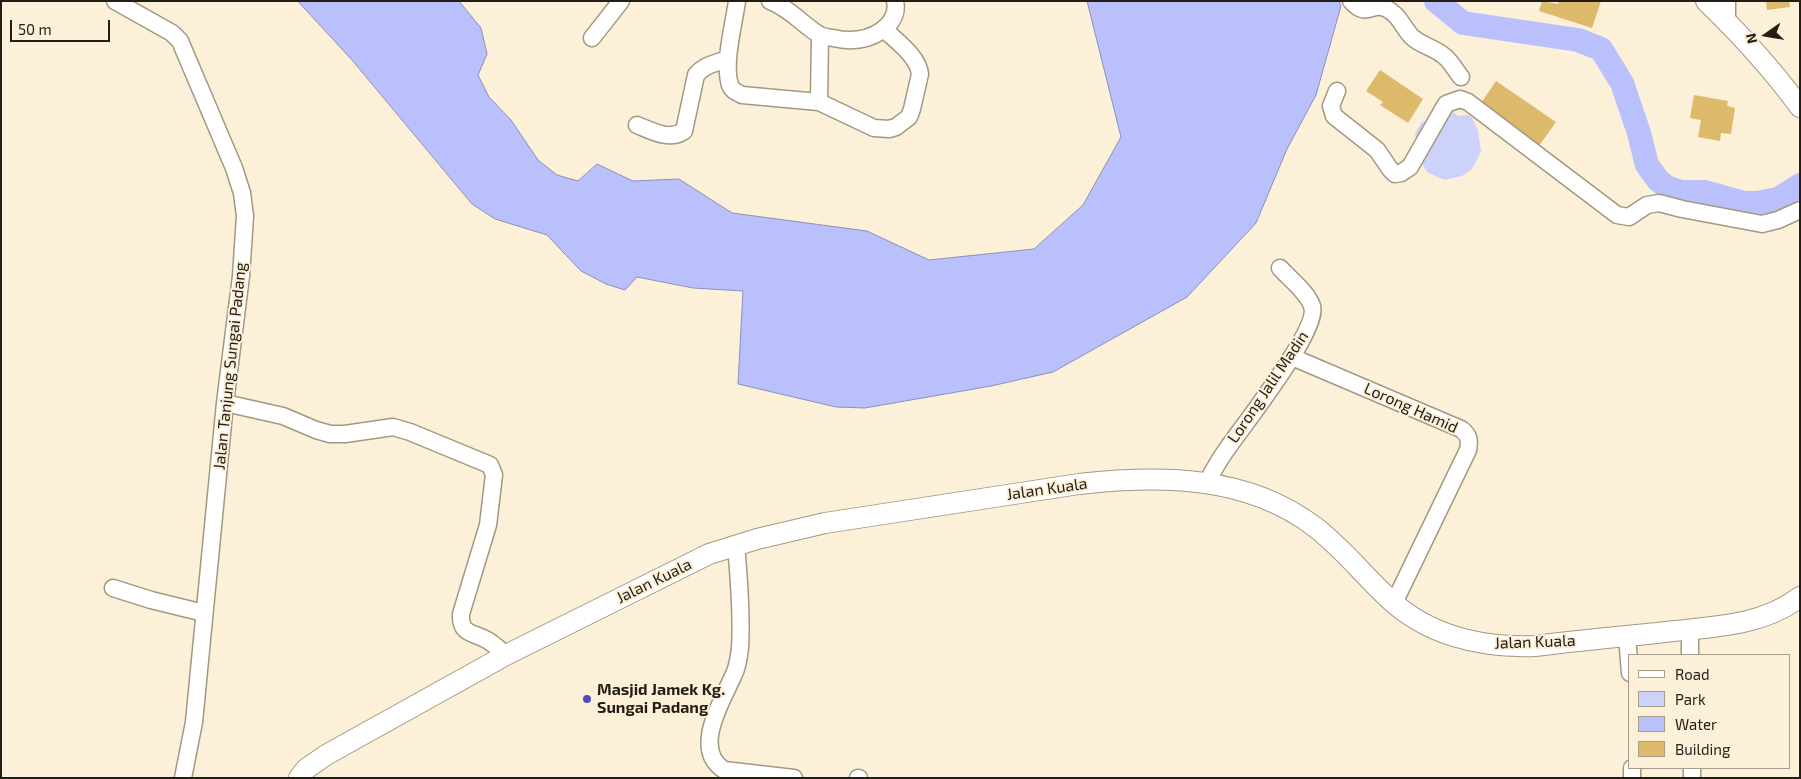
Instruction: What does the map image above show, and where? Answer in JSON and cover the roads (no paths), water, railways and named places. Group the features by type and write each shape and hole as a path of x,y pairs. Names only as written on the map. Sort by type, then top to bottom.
{"main road":[{"path":"1706,1 1782,83 1800,107"},
{"name":"Jalan Kuala","path":"299,778 306,769 326,754 506,655 709,554 736,545 824,523 1079,484 1151,479 1207,482 1264,498 1314,526 1354,561 1405,612 1448,635 1490,645 1511,647 1534,646 1728,625 1770,615 1788,606 1800,597"}],"street":[{"name":"Jalan Tanjung Sungai Padang","path":"115,1 167,30 180,41 234,168 242,193 245,216 241,276 225,403 194,722 183,778"},
{"path":"592,38 621,1"},
{"path":"737,1 728,59 730,85 735,92 819,102 880,130 896,127 909,117 920,79 919,69 914,60 884,29"},
{"path":"770,1 788,10 820,36 846,41 874,36 884,29 895,16 895,1"},
{"path":"1351,1 1357,8 1364,10 1380,6 1396,14 1420,44 1443,55 1460,77"},
{"path":"1727,1 1727,22"},
{"path":"819,102 820,36"},
{"path":"637,125 668,136 684,131 696,75 706,67 728,59"},
{"path":"1337,91 1331,106 1332,113 1377,150 1395,174 1410,167 1446,104 1460,99 1468,102 1617,214 1624,217 1634,215 1652,203 1762,224 1778,220 1800,210"},
{"name":"Lorong Jalil Madin","path":"1207,482 1225,452 1292,357 1308,328 1313,307 1307,296 1280,268"},
{"name":"Lorong Hamid","path":"1292,357 1461,429 1467,434 1470,441 1468,450 1394,603"},
{"path":"225,403 284,416 330,434 345,434 394,427 486,463 493,470 494,475 488,525 461,614 461,621 466,631 488,641 506,655"},
{"path":"736,545 740,647 735,673 722,698 710,734 709,747 717,766 724,770 794,778"},
{"path":"113,588 158,602 204,612"},
{"path":"1690,629 1690,654"},
{"path":"1627,636 1628,654"}],"water":[{"path":"298,1 459,1 481,28 487,54 478,75 489,97 511,120 538,160 557,175 578,181 597,164 633,181 679,179 732,213 867,231 929,260 1034,249 1083,205 1121,137 1087,1 1339,1 1341,6 1316,95 1287,149 1256,223 1187,297 1053,372 991,386 865,408 836,407 738,384 743,291 693,288 637,277 625,290 606,284 581,271 547,235 495,219 472,204 352,60"}],"waterway":[{"path":"1436,1 1463,23 1578,40 1601,49 1622,83 1639,133 1647,165 1658,180 1668,188 1681,192 1705,192 1744,203 1756,203 1778,199 1800,185"}],"place":[{"name":"Masjid Jamek Kg. Sungai Padang","path":"587,699"}]}
